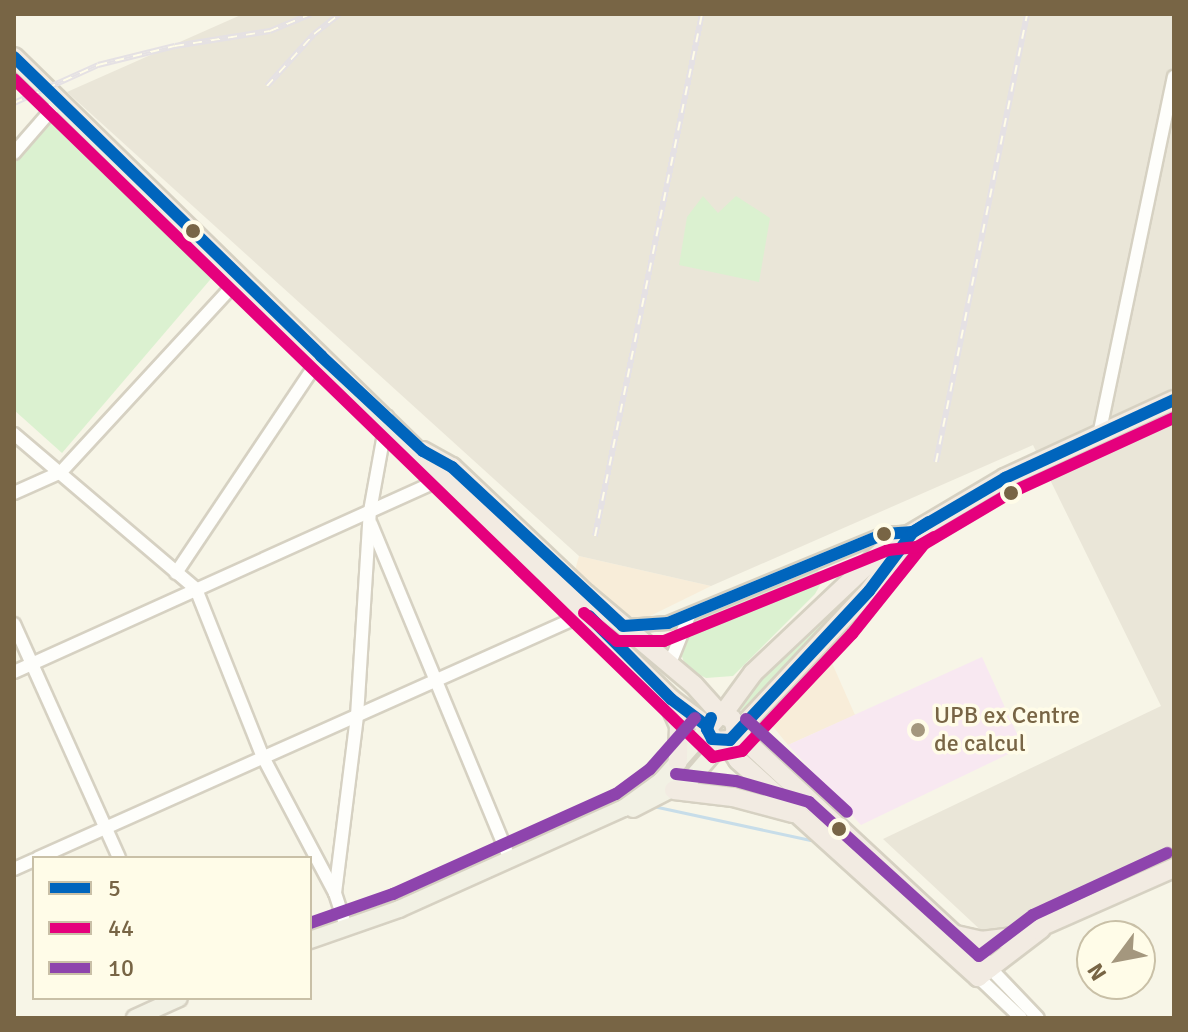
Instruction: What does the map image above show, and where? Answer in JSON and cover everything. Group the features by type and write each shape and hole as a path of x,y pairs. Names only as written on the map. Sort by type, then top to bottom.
{"highway":[{"path":"17,63 60,100 240,278 423,451 443,478 587,613 660,688 714,721"},
{"path":"913,532 849,612 730,736 712,739 714,721 753,673 853,574 913,532 1005,478 1174,400"},
{"path":"423,451 452,467 623,626 670,663 714,721 952,934 980,969"},
{"path":"660,688 679,726 678,762"},
{"path":"730,736 801,816 980,969"},
{"path":"674,790 733,797 801,816"},
{"path":"952,934 981,941 1016,937 1041,929 1174,868"},
{"path":"980,969 1041,929"},
{"path":"980,969 1016,937"}],"main road":[{"path":"624,808 678,762 714,721"},
{"path":"312,939 510,859 624,808 674,790 701,772 730,736"},
{"path":"135,1018 175,1000"}],"street":[{"path":"1099,435 1174,77"},
{"path":"16,145 60,100"},
{"path":"14,493 61,472 240,278"},
{"path":"176,573 321,356"},
{"path":"335,893 357,716 370,516 387,417"},
{"path":"14,434 196,589 263,757 335,893 346,927"},
{"path":"14,672 196,589 370,516 443,478"},
{"path":"370,516 435,683 510,859"},
{"path":"623,626 661,625 689,616 884,534 913,532"},
{"path":"43,856 587,613"},
{"path":"670,663 689,616"},
{"path":"14,624 118,856"},
{"path":"980,969 1021,1018"},
{"path":"980,969 1038,1018"}],"shaded area":[{"path":"243,14 1174,14 1174,850 987,936 883,839 1161,706 1033,445 711,586 579,556 67,92"},
{"path":"579,556 711,586 644,619 623,615 574,574"},
{"path":"824,645 855,715 788,745 770,723 773,707"},
{"name":"UPB ex Centre de calcul","path":"982,657 1023,747 861,825 788,745"}],"green space":[{"path":"59,119 215,274 62,453 14,410 14,164 49,122"},
{"path":"703,196 718,213 736,196 770,218 759,282 679,265 687,217"},
{"path":"817,568 823,580 815,594 733,676 706,678 686,668 679,648 697,620"},
{"path":"872,571 748,712 741,710 737,698"}],"waterway":[{"path":"653,806 810,840"},
{"path":"312,947 389,921"}],"railway":[{"path":"14,103 98,65 175,46 270,31 311,14"},
{"path":"267,86 314,34 340,14"},
{"path":"595,536 702,14"},
{"path":"936,462 1027,14"}],"transit line":[{"name":"5","path":"14,57 321,356 423,451 452,467 623,626 668,623 884,534 913,532 1005,478 1174,400"},
{"name":"44","path":"14,79 713,757 742,751 852,634 924,544 1012,492 1174,418"},
{"name":"5","path":"711,718 707,729 712,739 730,740 869,591 913,532 929,522"},
{"name":"44","path":"584,613 617,641 664,641 888,550 917,547 934,537"},
{"name":"5","path":"589,616 671,699 707,726"},
{"name":"10","path":"312,922 393,894 616,794 650,769 695,718"},
{"name":"10","path":"746,719 847,812"},
{"name":"10","path":"676,774 736,781 809,802 979,956 1033,915 1167,853"}],"place":[{"name":"UPB ex Centre de calcul","path":"918,730"}]}
